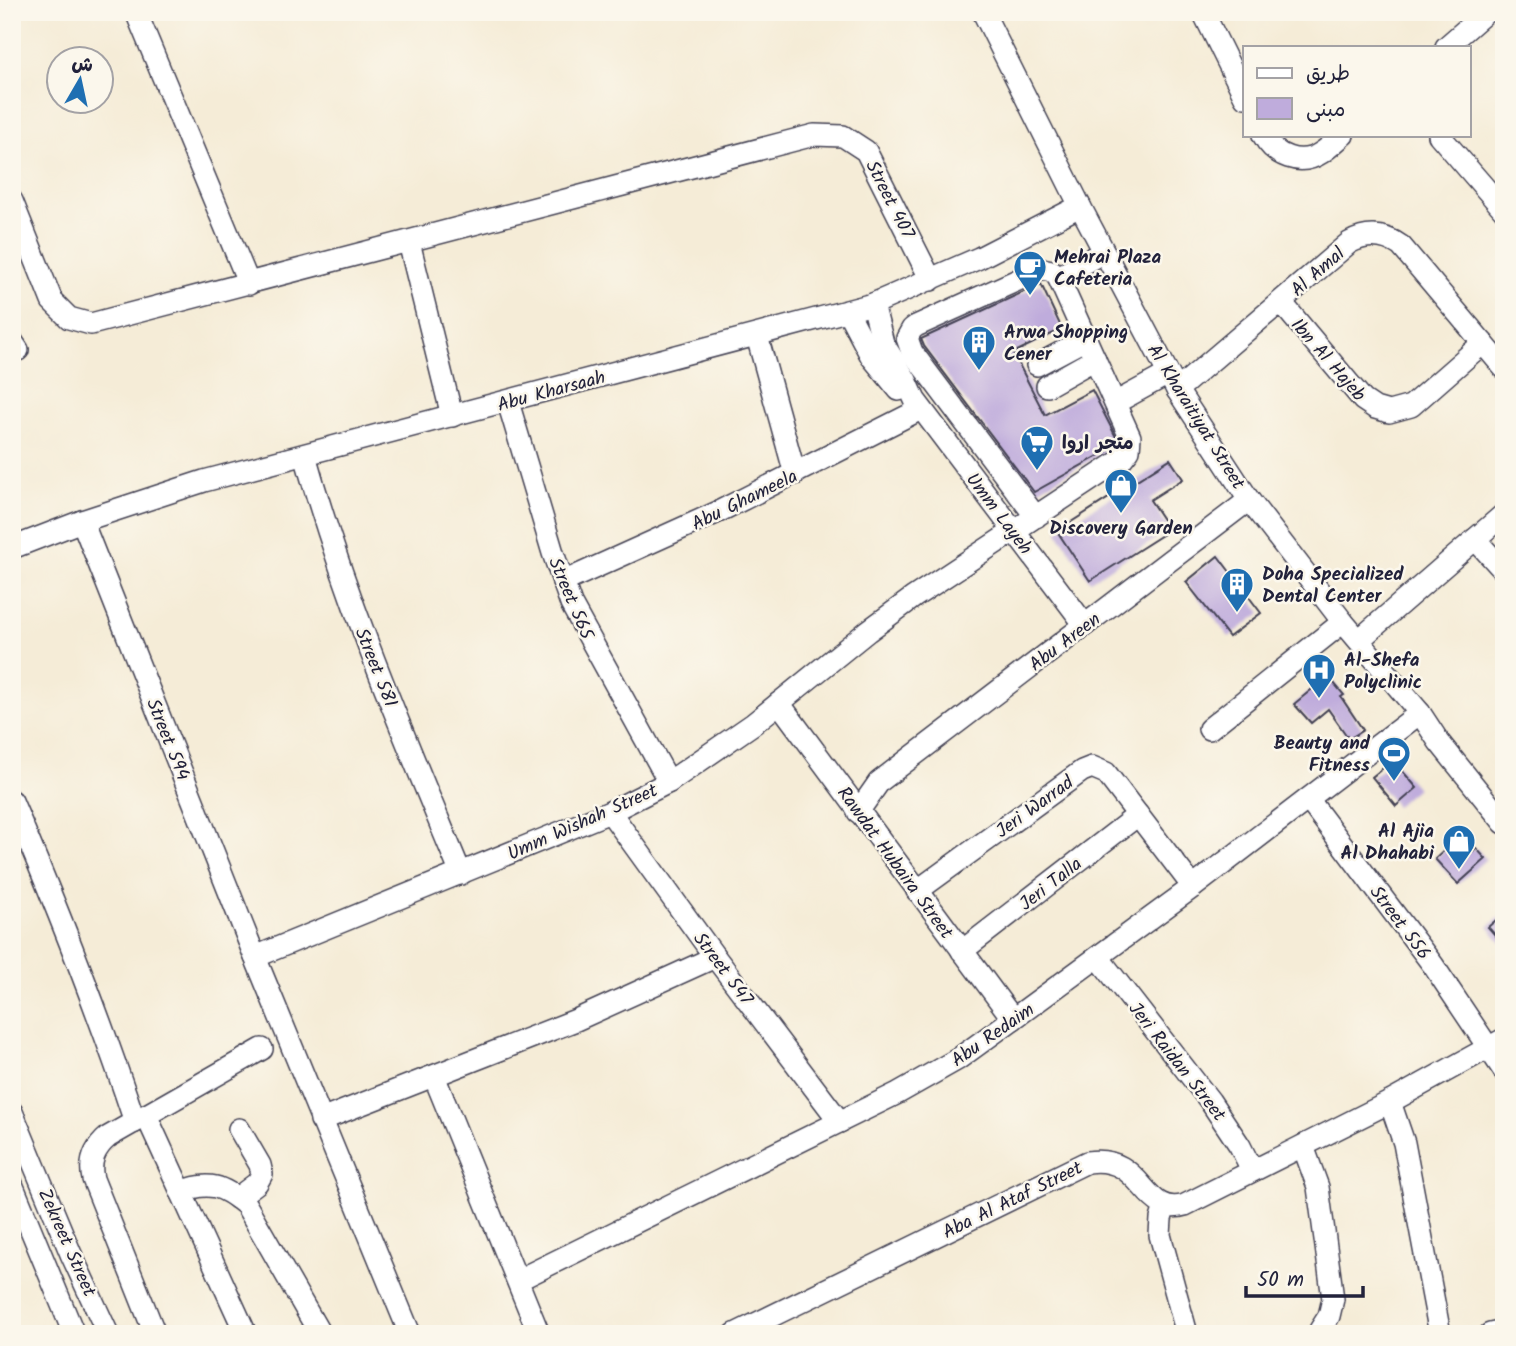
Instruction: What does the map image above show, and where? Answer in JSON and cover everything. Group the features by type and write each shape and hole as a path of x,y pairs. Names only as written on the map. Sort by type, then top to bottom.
{"street":[{"path":"136,12 249,284"},
{"name":"Al Kharaitiyat Street","path":"983,12 1172,382 1249,500 1343,622 1420,713 1452,743 1504,802"},
{"path":"1203,12 1243,93"},
{"path":"1447,46 1486,12"},
{"name":"Street 407","path":"409,242 814,135 834,134 852,140 872,158 931,280"},
{"path":"1263,136 1277,152 1299,160 1321,153 1342,136"},
{"path":"1440,136 1504,210"},
{"path":"12,201 52,301 69,318 80,322 103,323 409,242 452,416"},
{"name":"Abu Kharsaah","path":"12,548 82,521 182,488 873,304 979,258 1080,206"},
{"name":"Al Amal","path":"1115,403 1172,382 1281,302 1349,243 1366,236 1385,237 1408,253 1504,368"},
{"path":"1036,517 907,343 907,338 912,329 1042,269 1052,271 1058,277 1104,252"},
{"path":"979,258 994,290"},
{"name":"Umm Wishah Street","path":"256,957 610,812 669,782 779,703 886,617 1126,456 1130,437 1058,277"},
{"name":"Ibn Al Hajeb","path":"1281,302 1363,400 1382,411 1396,411 1410,406 1483,343"},
{"name":"Umm Layeh","path":"873,304 883,343 918,405 1085,625"},
{"name":"Umm Layeh","path":"848,312 878,366 900,392 918,405"},
{"path":"757,336 796,474"},
{"path":"1037,365 1086,339"},
{"path":"1047,386 1095,359"},
{"name":"Street 565","path":"508,402 563,582 581,625 669,782"},
{"name":"Abu Ghameela","path":"563,582 796,474 918,405"},
{"name":"Street 581","path":"305,455 356,615 461,874"},
{"name":"Abu Areen","path":"858,811 879,782 1249,500"},
{"path":"1359,640 1504,514"},
{"name":"Street 594","path":"82,521 321,1120 410,1334"},
{"path":"1475,539 1504,571"},
{"path":"1209,729 1343,622"},
{"name":"Rawdat Hubaira Street","path":"779,703 1013,1019"},
{"name":"Al Kharaitiyat Street","path":"1420,713 1438,742 1504,822"},
{"name":"Abu Redaim","path":"518,1280 938,1071 1193,887 1420,713"},
{"name":"Jeri Warrad","path":"917,891 1086,768 1102,769 1193,887"},
{"name":"Abu Areen","path":"845,793 879,782"},
{"name":"Street 556","path":"1308,799 1433,965 1497,1044 1504,1071"},
{"path":"12,801 141,1118 181,1192 246,1334"},
{"name":"Street 547","path":"610,812 840,1122"},
{"name":"Jeri Talla","path":"962,951 1138,815"},
{"path":"321,1120 576,1020 715,957"},
{"name":"Jeri Raidan Street","path":"1098,957 1210,1101 1233,1134 1252,1170"},
{"path":"1187,1334 1160,1235 1165,1206 1185,1205 1390,1102 1497,1044"},
{"path":"155,1334 91,1171 93,1156 102,1143 141,1118 261,1049"},
{"path":"434,1076 539,1334"},
{"path":"1390,1102 1404,1143 1440,1334"},
{"name":"Zekreet Street","path":"12,1112 71,1254 108,1334"},
{"path":"237,1198 260,1180 262,1174 262,1169 239,1129"},
{"path":"1303,1146 1318,1187 1333,1299 1329,1316 1320,1330"},
{"name":"Aba Al Ataf Street","path":"736,1334 1087,1162 1107,1161 1126,1168 1151,1197 1165,1206"},
{"name":"Zekreet Street","path":"12,1184 74,1334"},
{"path":"181,1192 205,1184 237,1198 253,1214 320,1334"},
{"path":"1490,1334 1504,1331"}],"building":[{"name":"Arwa Shopping Cener","path":"1041,284 1062,329 1013,353 1045,415 1092,390 1117,439 1116,446 1034,492 921,339"},
{"name":"Discovery Garden","path":"1170,459 1183,479 1150,500 1170,530 1090,581 1057,531"},
{"path":"1218,556 1261,613 1229,637 1186,582"},
{"name":"Al-Shefa Polyclinic","path":"1328,676 1344,695 1341,697 1363,730 1349,739 1328,709 1311,723 1294,704"},
{"name":"Beauty and Fitness","path":"1393,760 1417,788 1396,806 1372,777"},
{"name":"Al Ajia Al Dhahabi","path":"1460,836 1473,851 1476,848 1486,859 1458,884 1435,859"},
{"path":"1504,913 1504,945 1488,927"}],"place":[{"name":"Mehrai Plaza Cafeteria","path":"1030,297"},
{"name":"Arwa Shopping Cener","path":"979,372"},
{"name":"متجر اروا","path":"1037,472"},
{"name":"Discovery Garden","path":"1121,515"},
{"name":"Doha Specialized Dental Center","path":"1237,614"},
{"name":"Al-Shefa Polyclinic","path":"1319,700"},
{"name":"Beauty and Fitness","path":"1394,783"},
{"name":"Al Ajia Al Dhahabi","path":"1459,871"}]}
